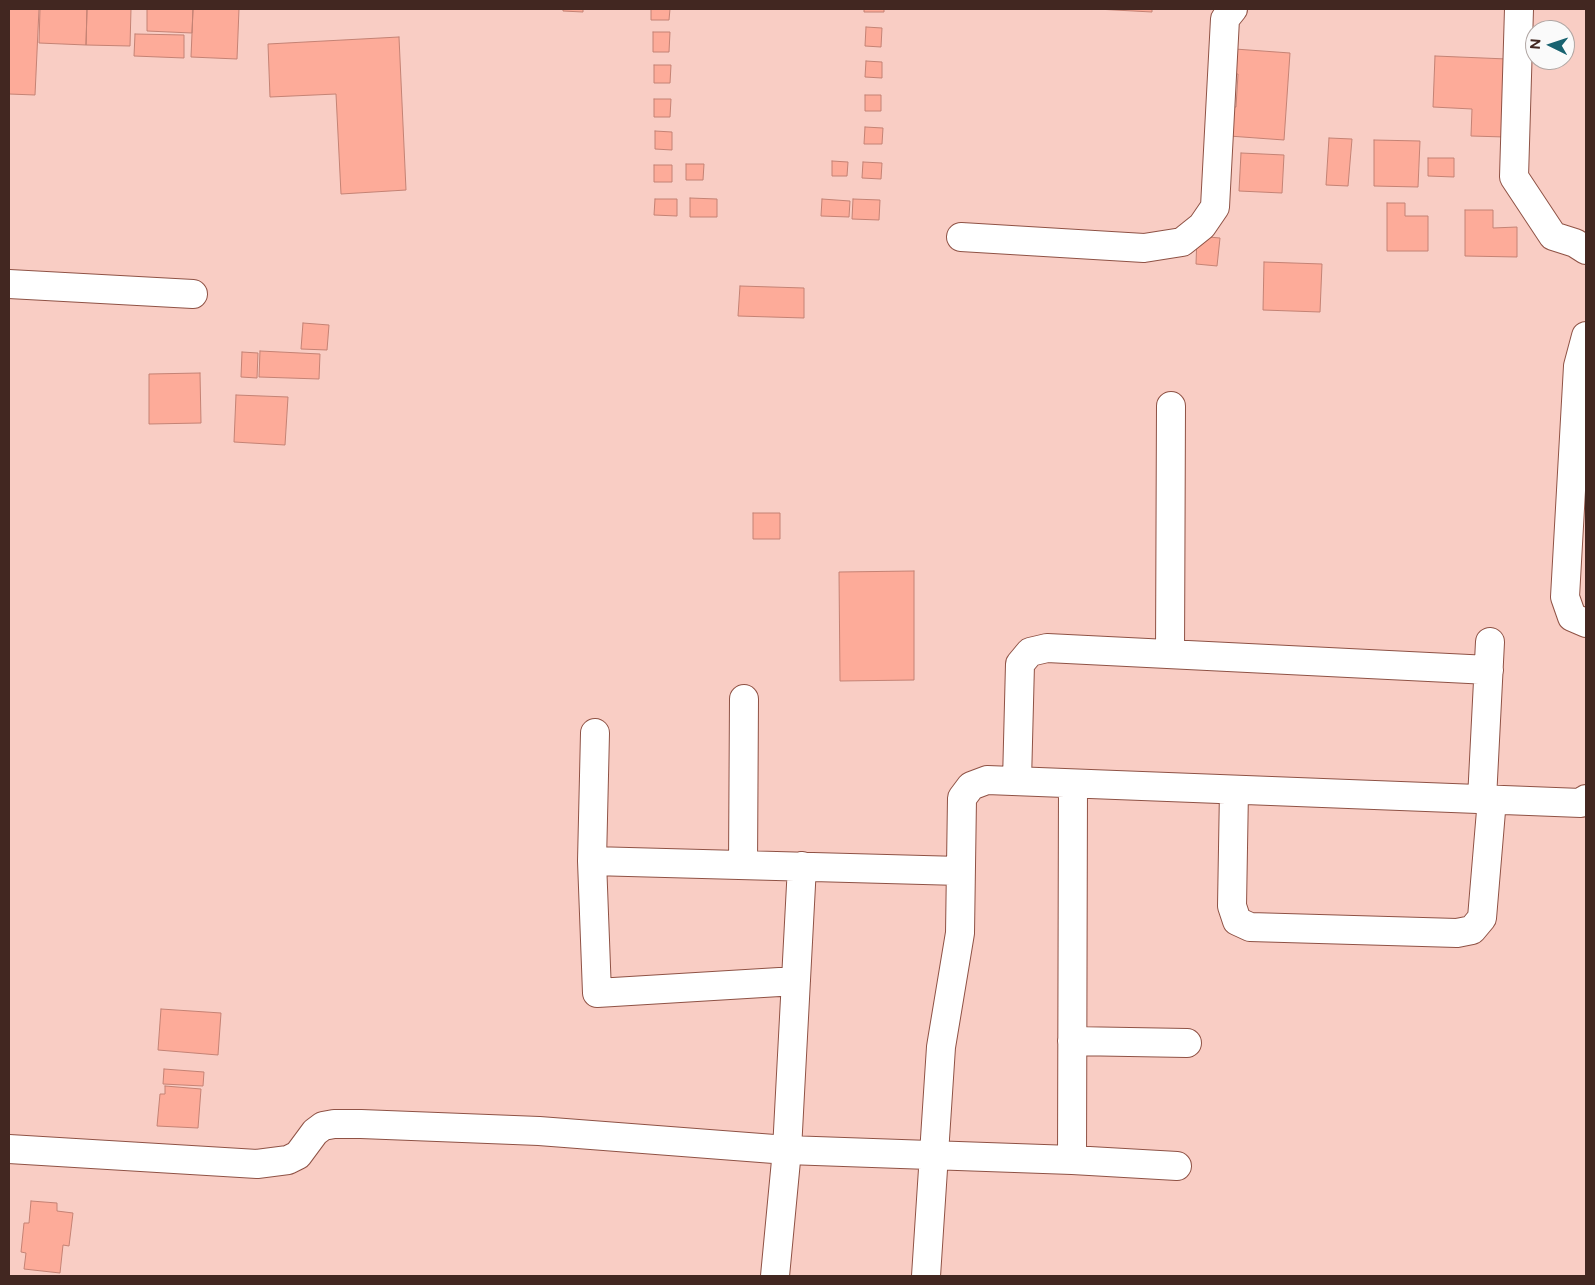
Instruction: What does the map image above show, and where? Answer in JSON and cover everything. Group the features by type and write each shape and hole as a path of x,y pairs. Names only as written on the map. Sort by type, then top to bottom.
{"street":[{"path":"961,236 1144,248 1182,242 1202,226 1215,207 1225,19 1233,9"},
{"path":"1519,9 1514,177 1553,236 1575,243 1586,250"},
{"path":"9,284 193,294"},
{"path":"1586,336 1578,366 1565,597 1572,617 1586,623"},
{"path":"1170,654 1171,406"},
{"path":"1234,790 1232,906 1237,921 1250,927 1457,933 1472,930 1482,918 1487,799 1490,642"},
{"path":"1017,781 1020,664 1030,652 1047,648 1489,670"},
{"path":"743,864 744,699"},
{"path":"595,733 592,860 598,993 796,981"},
{"path":"926,1276 941,1047 960,933 962,798 971,786 987,780 1581,803 1586,799"},
{"path":"1072,1160 1073,784"},
{"path":"592,860 960,871"},
{"path":"774,1276 787,1150 802,866"},
{"path":"1072,1041 1187,1043"},
{"path":"9,1149 257,1164 288,1160 298,1155 315,1132 323,1126 361,1124 539,1131 787,1150 1072,1160 1177,1166"}],"building":[{"path":"9,9 39,9 35,95 9,94"},
{"path":"40,9 87,9 86,45 39,43"},
{"path":"87,9 131,9 130,46 86,45"},
{"path":"147,9 193,9 192,33 147,31"},
{"path":"193,9 239,9 237,59 191,57"},
{"path":"563,9 583,9 583,12 563,11"},
{"path":"651,9 670,9 669,20 651,20"},
{"path":"864,9 884,9 884,12 864,12"},
{"path":"1096,9 1152,9 1152,12"},
{"path":"866,27 882,28 881,47 865,46"},
{"path":"653,32 670,32 669,52 653,52"},
{"path":"135,34 184,35 184,58 134,56"},
{"path":"399,37 406,190 341,194 336,94 270,97 268,44"},
{"path":"1235,49 1290,53 1284,140 1229,136 1231,107 1236,107 1238,74 1233,74"},
{"path":"1435,56 1507,59 1505,137 1471,136 1472,109 1433,107"},
{"path":"866,61 882,62 882,78 865,77"},
{"path":"654,65 671,65 670,83 654,83"},
{"path":"865,95 881,95 881,111 865,111"},
{"path":"654,99 671,99 670,117 654,117"},
{"path":"865,127 883,128 882,144 864,144"},
{"path":"655,131 672,132 672,150 655,149"},
{"path":"1329,138 1352,139 1348,186 1326,185"},
{"path":"1374,140 1420,141 1418,187 1374,186"},
{"path":"1241,153 1284,155 1282,193 1239,191"},
{"path":"1428,158 1454,158 1454,177 1428,176"},
{"path":"832,161 848,162 847,176 832,176"},
{"path":"863,162 882,163 881,179 862,178"},
{"path":"686,164 704,164 703,180 686,180"},
{"path":"654,165 672,165 672,182 654,182"},
{"path":"690,198 717,199 717,217 690,217"},
{"path":"655,199 677,199 677,216 654,215"},
{"path":"822,199 850,201 849,217 821,216"},
{"path":"853,199 880,200 879,220 852,219"},
{"path":"1387,203 1405,203 1405,216 1428,216 1428,251 1387,251"},
{"path":"1465,210 1493,210 1493,228 1517,227 1517,257 1465,256"},
{"path":"1197,236 1220,238 1217,266 1196,264"},
{"path":"1264,262 1322,264 1320,312 1263,310"},
{"path":"740,286 804,288 804,318 738,316"},
{"path":"303,323 329,325 327,350 301,349"},
{"path":"260,351 320,354 319,379 259,377"},
{"path":"242,352 258,353 257,378 241,377"},
{"path":"200,373 201,423 149,424 149,374"},
{"path":"236,395 288,397 285,445 234,442"},
{"path":"753,513 780,513 780,539 753,539"},
{"path":"914,571 914,680 840,681 839,572"},
{"path":"161,1009 221,1013 218,1055 158,1050"},
{"path":"164,1069 204,1072 203,1086 163,1084"},
{"path":"165,1086 201,1089 198,1128 157,1126 160,1094 165,1094"},
{"path":"31,1201 57,1203 57,1211 73,1213 69,1246 63,1245 60,1273 24,1269 26,1253 21,1252 24,1223 29,1223"}]}
